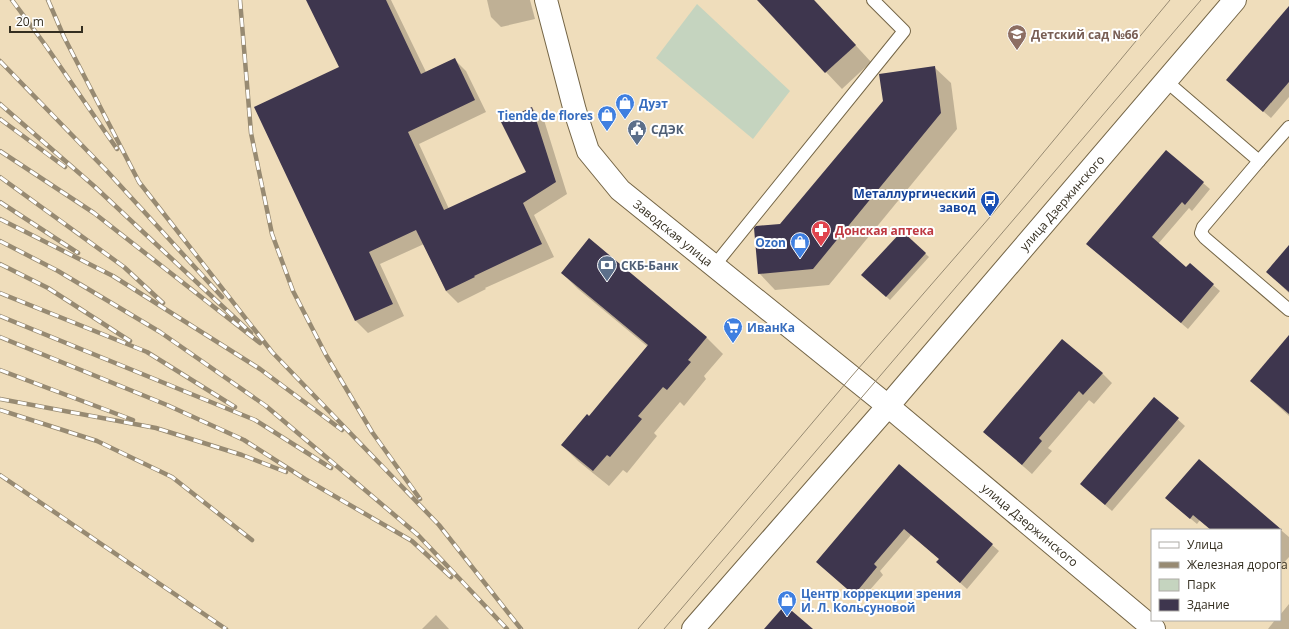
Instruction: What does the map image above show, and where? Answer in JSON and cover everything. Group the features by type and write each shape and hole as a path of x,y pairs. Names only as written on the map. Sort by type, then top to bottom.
{"street":[{"name":"Заводская улица","path":"546,0 575,111 588,151 620,190 888,406"},
{"name":"улица Дзержинского","path":"693,629 888,406 1235,0"},
{"name":"улица Дзержинского","path":"888,406 1154,629"}],"lane":[{"path":"714,266 904,31 874,0"},
{"path":"1166,81 1259,161"},
{"path":"1289,127 1204,227 1201,233 1289,310"}],"green space":[{"path":"697,4 790,91 753,139 656,58"}],"building":[{"path":"306,0 386,0 421,74 455,58 475,100 408,132 444,210 526,172 501,122 532,107 556,182 523,203 542,244 446,291 416,230 369,252 393,304 355,321 254,107 339,67"},
{"path":"757,0 814,0 856,45 825,73"},
{"path":"1289,6 1289,82 1263,112 1226,80"},
{"path":"935,66 941,113 813,269 758,274 754,228 756,226 780,224 883,101 879,74"},
{"path":"1166,150 1204,182 1185,205 1182,202 1152,237 1186,267 1190,263 1214,284 1181,323 1086,244"},
{"path":"902,231 926,253 886,297 861,275"},
{"path":"589,238 707,337 688,360 691,362 667,390 663,387 638,416 642,419 610,457 607,455 593,471 561,445 587,414 589,416 648,345 561,273"},
{"path":"1289,245 1289,292 1266,272"},
{"path":"1289,335 1289,414 1250,381"},
{"path":"1062,339 1103,373 1083,395 1079,391 1039,438 1042,441 1022,465 983,432"},
{"path":"1154,397 1179,418 1105,505 1080,484"},
{"path":"1199,459 1281,529 1210,529 1193,515 1190,519 1165,498"},
{"path":"899,464 993,544 960,583 936,562 939,559 904,529 874,564 877,567 854,595 816,562"},
{"name":"Центр коррекции зрения И. Л. Кольсуновой","path":"785,605 813,629 764,629"}],"tram line":[{"path":"638,629 851,377 990,217 1170,0"},
{"path":"664,629 1201,0"}],"railway":[{"path":"12,0 46,46 117,149"},
{"path":"48,0 64,37 139,182 272,352 439,525 521,629"},
{"path":"240,0 251,133 272,234 293,291 326,355 372,432 420,499"},
{"path":"0,61 106,170 222,297"},
{"path":"0,104 94,186 251,333"},
{"path":"0,119 65,167"},
{"path":"0,151 94,213 260,343"},
{"path":"0,177 124,267 163,303"},
{"path":"0,202 78,253"},
{"path":"0,219 113,276 260,369 342,430"},
{"path":"0,241 58,271 160,332 266,406 418,535 507,629"},
{"path":"0,264 48,288 130,341"},
{"path":"0,293 147,352 235,407"},
{"path":"0,316 255,420 331,468"},
{"path":"0,337 167,405 244,440 305,479 412,541 451,577"},
{"path":"0,370 133,420"},
{"path":"0,399 156,428 242,455 286,472"},
{"path":"0,410 97,441 172,477 252,540"},
{"path":"0,475 226,629"}],"place":[{"name":"Детский сад №66","path":"1017,51"},
{"name":"Дуэт","path":"625,120"},
{"name":"Tiende de flores","path":"607,132"},
{"name":"СДЭК","path":"637,146"},
{"name":"Металлургический завод","path":"990,217"},
{"name":"Донская аптека","path":"821,247"},
{"name":"Ozon","path":"800,259"},
{"name":"СКБ-Банк","path":"607,282"},
{"name":"ИванКа","path":"733,344"},
{"name":"Центр коррекции зрения И. Л. Кольсуновой","path":"787,617"}]}
